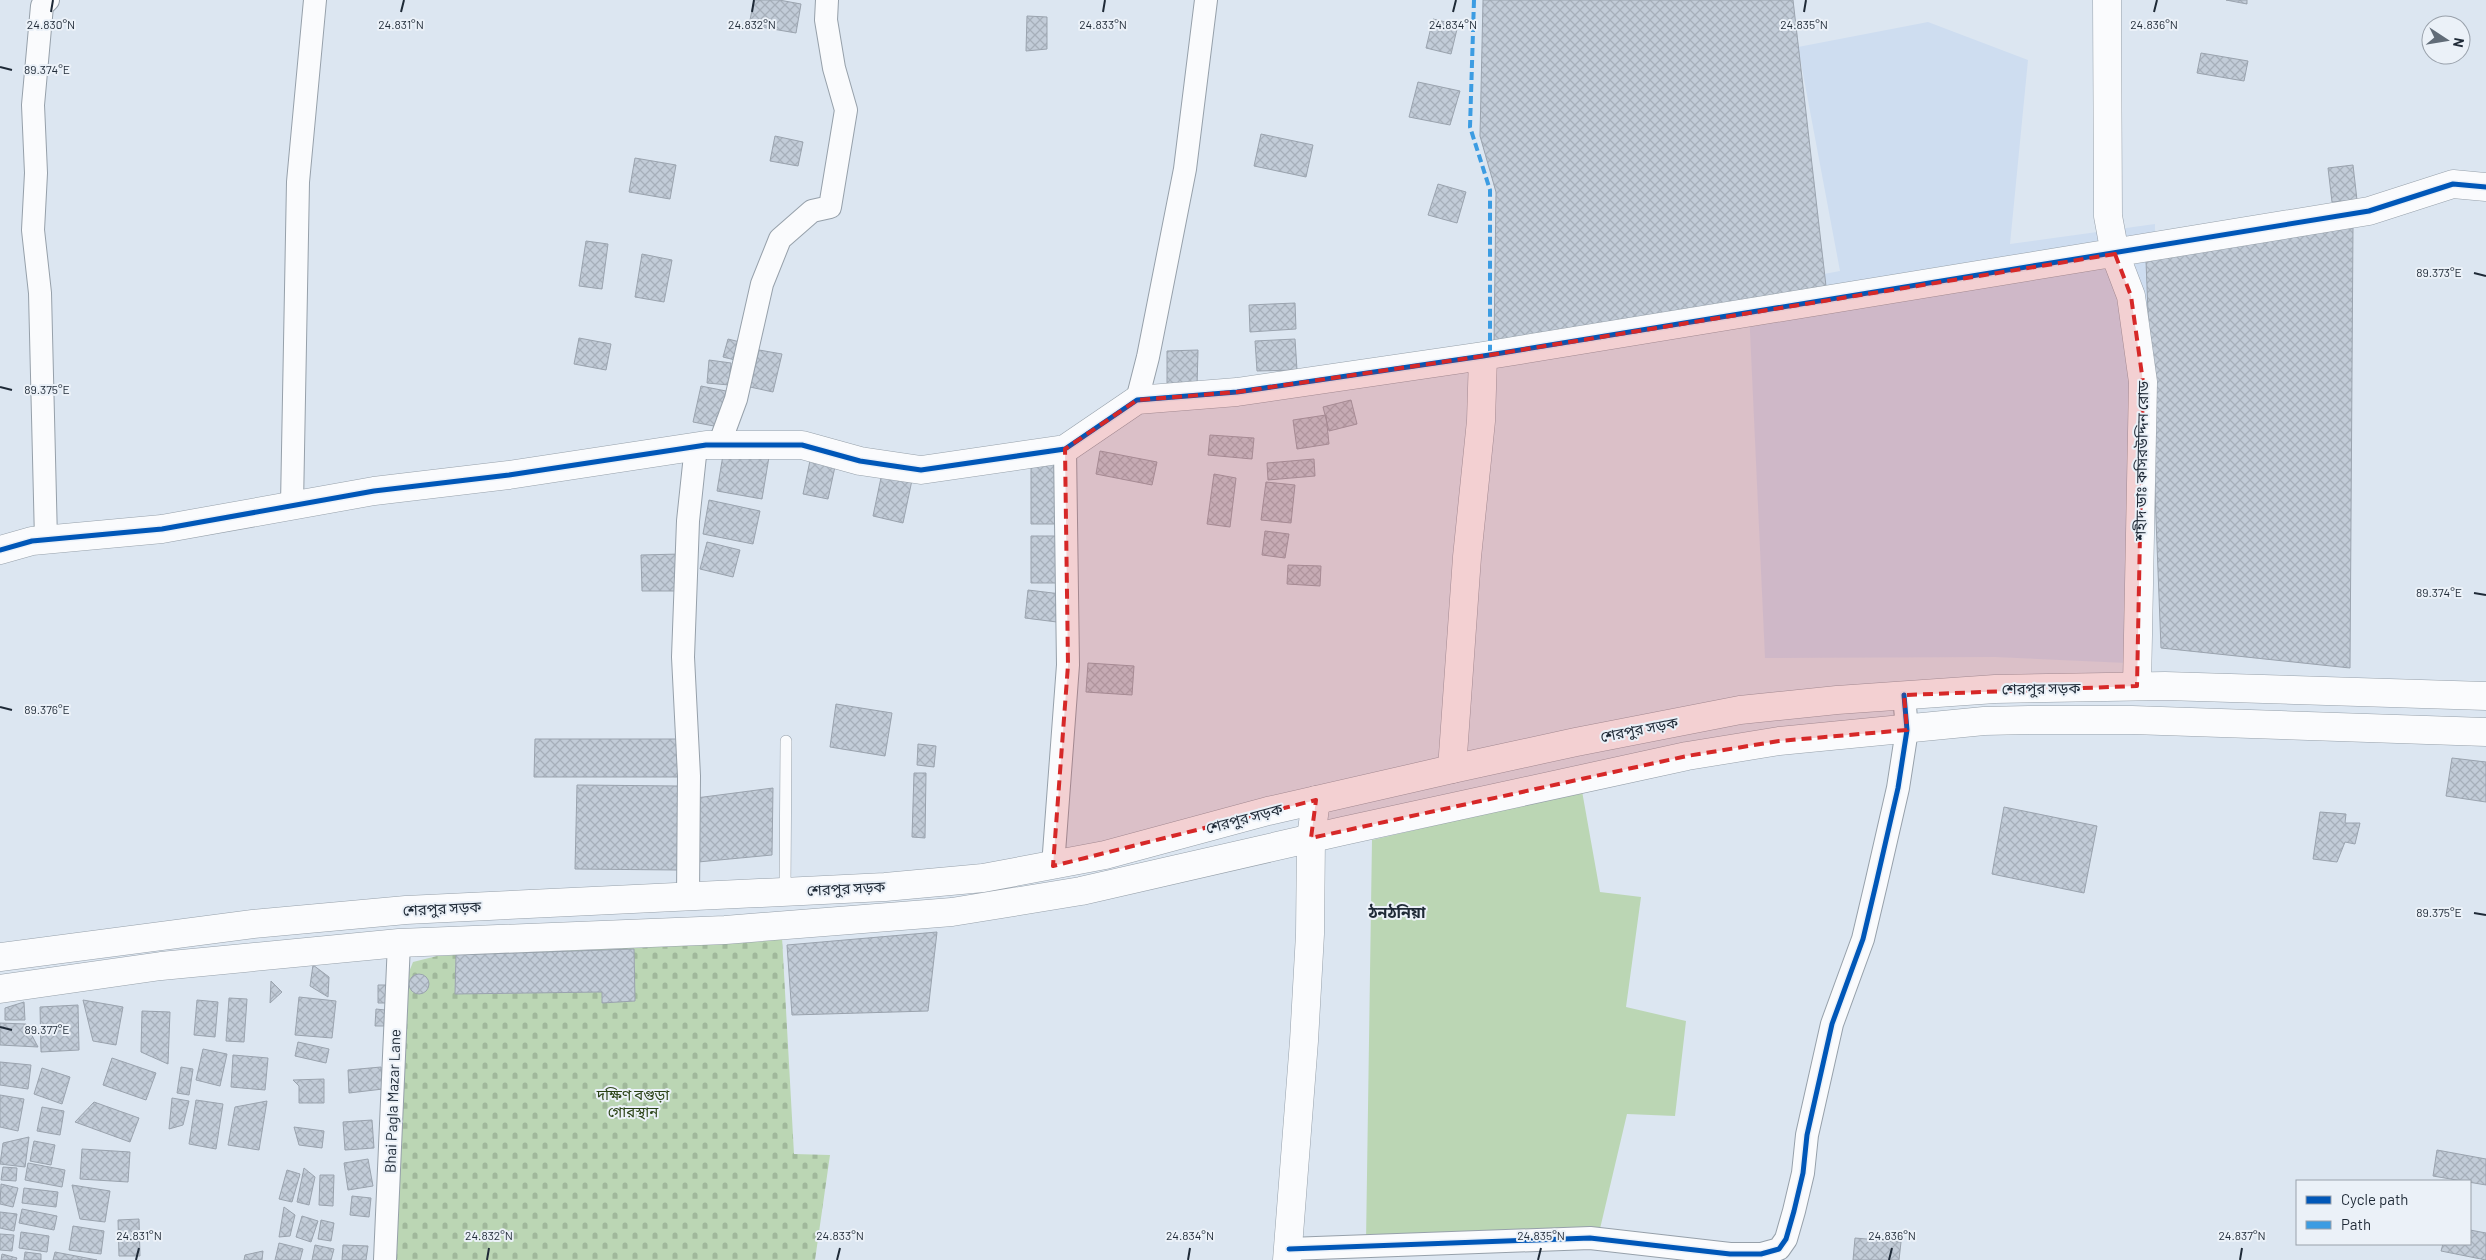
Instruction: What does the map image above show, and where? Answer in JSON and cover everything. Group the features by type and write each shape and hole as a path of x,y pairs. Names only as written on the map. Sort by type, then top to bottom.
{"main road":[{"name":"শহীদ ডাঃ কসিরউদ্দিন রোড","path":"2107,0 2108,216 2115,254 2130,296 2143,382 2137,686"},
{"path":"0,550 32,541 162,529 374,491 509,475 708,446 802,445 860,461 921,470 1065,449 1137,400 1238,392 1484,356 2369,211 2453,184 2486,187"},
{"path":"1452,769 1467,557 1481,421 1484,356"},
{"name":"শেরপুর সড়ক","path":"0,957 253,924 406,910 885,887 983,878 1053,866 1136,847 1268,810 1452,769 1576,742 1740,710 1995,689 2137,686 2486,696"},
{"name":"শেরপুর সড়ক","path":"0,989 161,966 399,943 726,930 952,912 1082,891 1311,838 1687,756 1779,740 1907,730 1984,721 2132,720 2486,732"},
{"path":"1288,1254 1309,944 1311,838 1316,800"}],"street":[{"path":"292,505 298,182 315,0"},
{"path":"688,896 689,776 683,657 688,521 708,446 736,399 762,284 780,239 812,211 830,207 846,110 834,68 826,20 827,0"},
{"path":"1137,400 1148,356 1185,169 1206,0"},
{"path":"41,2 33,105 36,173 33,230 40,293 46,540"},
{"path":"1053,866 1068,665 1065,449"},
{"path":"1288,1254 1590,1238 1690,1254 1761,1254 1779,1249 1786,1239 1803,1173 1807,1135 1832,1024 1863,939 1898,788 1907,730 1904,695"},
{"name":"Bhai Pagla Mazar Lane","path":"385,1260 399,943"}],"lane":[{"path":"785,891 786,741"}],"highlighted area":[{"path":"2115,254 2131,296 2143,382 2137,686 1904,695 1907,730 1779,741 1687,756 1311,838 1316,800 1053,866 1068,665 1065,449 1137,400 1237,392 1483,356"}],"shaded area":[{"path":"1928,22 2028,60 2010,244 2155,224 2149,664 1995,657 1765,658 1748,288 1840,271 1798,47"}],"green space":[{"path":"1582,791 1600,892 1641,897 1626,1007 1686,1021 1675,1116 1627,1114 1599,1233 1366,1242 1372,840"},
{"name":"দক্ষিণ বগুড়া গোরস্থান","path":"782,937 794,1154 830,1155 815,1260 390,1260 403,987 413,962 437,956"}],"building":[{"path":"754,0 779,0 801,4 796,33 749,25"},
{"path":"1483,0 1793,0 1826,286 1494,344 1496,192 1480,136"},
{"path":"2226,0 2247,0 2247,4"},
{"path":"1027,16 1047,17 1047,49 1026,51"},
{"path":"1433,19 1458,25 1451,54 1426,48"},
{"path":"2201,53 2248,61 2244,81 2197,73"},
{"path":"1418,82 1460,91 1450,125 1409,117"},
{"path":"1261,134 1313,145 1306,177 1254,166"},
{"path":"775,136 803,142 798,166 770,161"},
{"path":"635,158 676,165 670,199 629,192"},
{"path":"2353,165 2357,200 2332,202 2328,168"},
{"path":"1438,184 1466,192 1457,223 1428,215"},
{"path":"2353,227 2350,668 2161,648 2146,261"},
{"path":"586,241 608,244 602,289 579,286"},
{"path":"642,254 672,260 664,302 635,297"},
{"path":"1295,303 1296,329 1250,332 1249,305"},
{"path":"579,338 611,344 606,370 574,364"},
{"path":"728,339 744,343 739,361 723,357"},
{"path":"1295,339 1297,370 1257,371 1255,341"},
{"path":"759,350 782,354 773,392 750,387"},
{"path":"1198,350 1197,387 1167,387 1167,351"},
{"path":"709,360 731,363 729,385 707,383"},
{"path":"701,386 726,391 719,427 693,422"},
{"path":"1351,400 1357,424 1329,431 1323,407"},
{"path":"1326,415 1329,444 1297,449 1293,420"},
{"path":"1210,435 1254,438 1252,459 1208,455"},
{"path":"724,449 769,457 762,499 717,491"},
{"path":"1100,451 1157,462 1152,485 1096,474"},
{"path":"811,456 836,462 828,499 803,494"},
{"path":"1314,459 1315,476 1268,480 1267,463"},
{"path":"1031,464 1061,464 1061,524 1031,524"},
{"path":"882,473 912,480 903,523 873,516"},
{"path":"1214,474 1236,478 1230,527 1207,524"},
{"path":"1266,482 1295,485 1291,523 1261,520"},
{"path":"709,500 760,511 753,544 703,534"},
{"path":"1265,531 1289,534 1285,558 1262,555"},
{"path":"1031,536 1058,536 1058,583 1031,583"},
{"path":"707,542 740,550 733,577 700,569"},
{"path":"680,554 681,591 642,591 641,555"},
{"path":"1288,565 1321,566 1320,586 1287,584"},
{"path":"1028,590 1061,594 1057,622 1025,618"},
{"path":"1088,663 1134,666 1132,695 1086,692"},
{"path":"836,704 892,713 885,756 830,747"},
{"path":"535,739 681,739 679,777 534,777"},
{"path":"918,744 936,746 934,767 917,765"},
{"path":"2452,758 2486,762 2486,802 2446,796"},
{"path":"914,773 926,773 925,838 912,837"},
{"path":"577,785 678,786 678,870 575,869"},
{"path":"773,788 772,855 698,862 696,798"},
{"path":"2004,807 2097,826 2084,893 1992,874"},
{"path":"2320,812 2346,814 2345,823 2360,823 2355,844 2345,842 2337,862 2313,859"},
{"path":"937,932 928,1011 792,1015 787,945"},
{"path":"634,949 635,1001 602,1003 602,992 455,994 456,955"},
{"path":"313,965 329,977 328,997 310,986"},
{"path":"415,974 423,974 429,980 429,988 423,994 415,994 409,988 409,980"},
{"path":"271,981 282,992 270,1003"},
{"path":"378,985 387,985 387,1003 378,1003"},
{"path":"299,997 336,1001 332,1038 295,1035"},
{"path":"229,998 247,999 244,1042 226,1041"},
{"path":"83,1000 123,1007 116,1045 93,1041"},
{"path":"197,1000 218,1002 215,1037 194,1035"},
{"path":"24,1002 25,1020 5,1020 5,1008"},
{"path":"78,1005 79,1050 41,1052 40,1007"},
{"path":"376,1009 385,1010 384,1026 375,1026"},
{"path":"142,1011 170,1012 168,1064 141,1052"},
{"path":"0,1023 26,1024 38,1047 0,1045"},
{"path":"298,1042 329,1049 326,1063 295,1056"},
{"path":"203,1049 227,1054 220,1086 196,1080"},
{"path":"233,1055 268,1058 265,1090 231,1087"},
{"path":"112,1058 156,1073 146,1100 103,1085"},
{"path":"0,1062 31,1065 28,1089 0,1085"},
{"path":"181,1067 193,1069 189,1095 177,1093"},
{"path":"381,1067 383,1089 349,1093 348,1070"},
{"path":"42,1068 70,1077 62,1104 34,1094"},
{"path":"324,1079 324,1103 299,1103 299,1086 293,1080"},
{"path":"0,1095 24,1099 18,1131 0,1127"},
{"path":"172,1098 189,1101 183,1125 169,1129"},
{"path":"196,1100 223,1104 216,1149 189,1144"},
{"path":"267,1101 259,1150 228,1145 235,1107"},
{"path":"94,1102 139,1118 130,1142 75,1122"},
{"path":"42,1107 64,1111 60,1135 37,1131"},
{"path":"372,1120 374,1148 345,1150 343,1122"},
{"path":"294,1127 324,1131 322,1148 299,1145"},
{"path":"29,1137 25,1167 0,1164 3,1143"},
{"path":"34,1141 55,1145 51,1165 30,1161"},
{"path":"82,1149 130,1152 128,1182 80,1179"},
{"path":"2437,1150 2486,1159 2486,1185 2471,1182 2471,1180 2457,1180 2433,1176"},
{"path":"368,1159 373,1186 348,1190 344,1163"},
{"path":"28,1163 65,1170 62,1187 25,1180"},
{"path":"3,1167 17,1168 16,1181 1,1180"},
{"path":"304,1168 315,1177 309,1205 297,1202"},
{"path":"287,1170 300,1174 292,1202 279,1199"},
{"path":"320,1175 334,1175 333,1206 319,1205"},
{"path":"1,1184 18,1188 13,1207 0,1204"},
{"path":"72,1185 110,1191 105,1222 80,1219"},
{"path":"24,1188 58,1192 56,1207 22,1203"},
{"path":"352,1196 371,1198 369,1217 350,1215"},
{"path":"284,1207 295,1215 290,1236 279,1237"},
{"path":"22,1209 57,1216 54,1230 19,1223"},
{"path":"0,1212 17,1214 14,1231 0,1228"},
{"path":"302,1216 318,1221 311,1242 296,1237"},
{"path":"139,1219 140,1256 119,1256 118,1220"},
{"path":"321,1220 334,1223 331,1241 318,1239"},
{"path":"73,1226 104,1231 101,1254 69,1250"},
{"path":"2471,1230 2486,1233 2486,1260 2441,1251 2443,1245 2471,1245"},
{"path":"21,1232 49,1236 47,1252 19,1248"},
{"path":"0,1234 14,1235 12,1251 0,1250"},
{"path":"1855,1238 1901,1242 1899,1260 1853,1260"},
{"path":"279,1243 303,1249 300,1260 275,1260"},
{"path":"315,1245 334,1249 331,1260 312,1260"},
{"path":"343,1245 368,1246 366,1260 342,1260"},
{"path":"263,1251 262,1260 244,1260 245,1255"},
{"path":"25,1252 41,1254 41,1260 24,1260"},
{"path":"55,1252 97,1260 53,1260"},
{"path":"2,1254 17,1258 16,1260 1,1260"}],"marked path":[{"path":"1474,0 1470,127 1490,190 1490,355"}],"cycle path":[{"path":"0,550 32,541 162,529 374,491 509,475 706,445 802,445 860,461 921,470 1065,449 1137,400 1237,392 1483,356 2369,211 2453,184 2486,187"},
{"path":"1289,1249 1590,1238 1730,1254 1761,1254 1779,1249 1786,1239 1794,1211 1803,1173 1807,1135 1832,1024 1863,939 1898,788 1907,730 1904,695"}],"district":[{"name":"ঠনঠনিয়া","path":"1397,911"}]}
